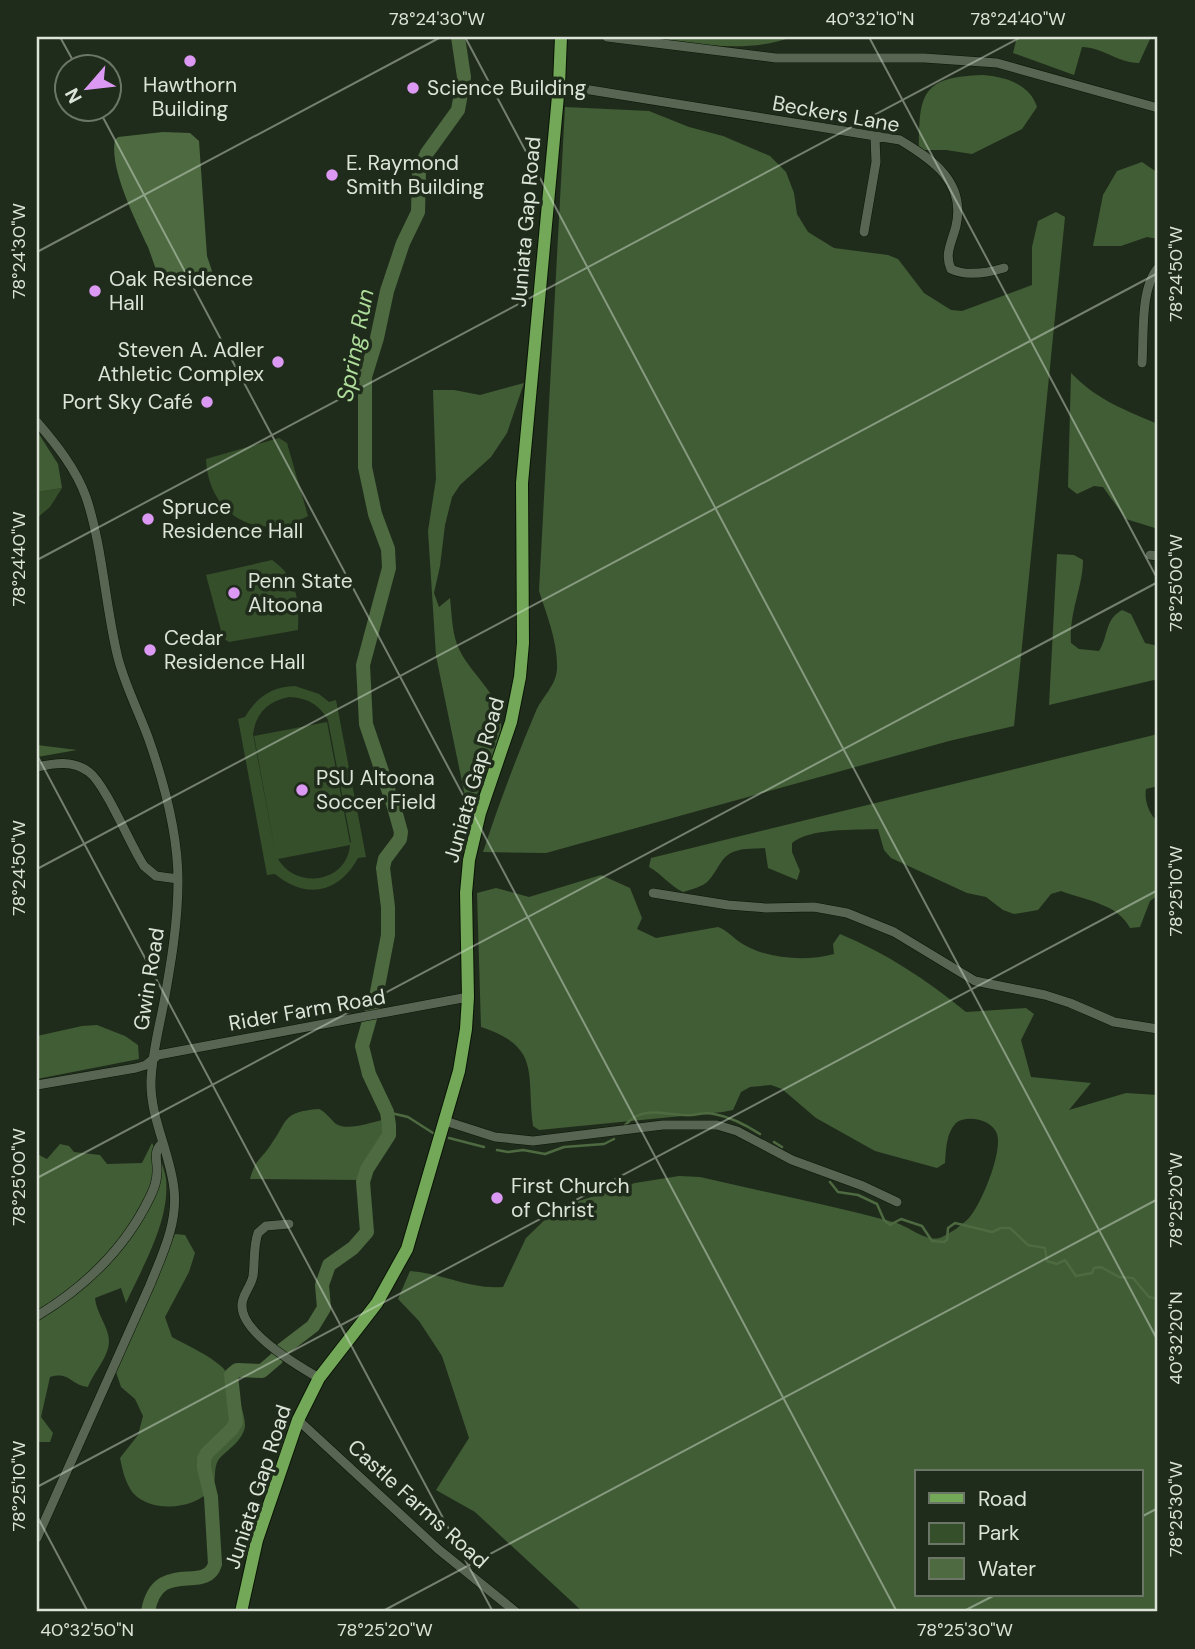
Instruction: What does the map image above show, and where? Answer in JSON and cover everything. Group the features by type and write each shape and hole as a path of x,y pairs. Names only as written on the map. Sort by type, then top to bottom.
{"main road":[{"name":"Juniata Gap Road","path":"240,1612 257,1540 298,1420 319,1378 377,1303 399,1266 414,1230 463,1052 468,997 468,860 511,722 520,677 523,643 522,483 559,85 561,37"}],"street":[{"path":"607,37 776,58 924,58 997,63 1158,108"},
{"name":"Beckers Lane","path":"559,85 900,141 939,166 956,195 956,225 947,260 951,269 960,273 1004,268"},
{"path":"864,232 876,162 875,137"},
{"path":"1142,363 1146,291 1151,276 1158,268"},
{"name":"Gwin Road","path":"37,422 67,460 92,516 114,641 126,684 159,774 173,836 178,879 168,981 153,1059 152,1096 174,1190 174,1213 169,1237 37,1538"},
{"path":"37,768 67,763 92,775 144,866 156,876 178,879"},
{"path":"653,892 728,905 766,908 814,907 847,913 894,932 975,981 1045,995 1070,1003 1097,1017 1158,1030"},
{"name":"Rider Farm Road","path":"37,1085 136,1068 146,1065 158,1055 468,997"},
{"path":"445,1121 495,1137 533,1141 663,1125 716,1125 737,1131 792,1160 863,1186 897,1202"},
{"path":"37,1317 90,1279 120,1246 155,1185 155,1154 158,1146 163,1143"},
{"path":"289,1224 266,1226 258,1233 251,1284 241,1305 248,1325 319,1378"},
{"name":"Castle Farms Road","path":"298,1420 439,1549 516,1612"}],"green space":[{"path":"279,438 287,443 308,516 290,524 272,527 239,519 226,509 216,495 209,479 206,459"},
{"path":"62,488 50,507 37,518 37,492"},
{"path":"272,560 292,582 297,600 298,630 229,642 223,638 206,575"},
{"name":"PSU Altoona Soccer Field","path":"295,686 319,694 329,702 336,700 366,857 358,858 341,879 321,889 298,887 275,874 267,875 238,719 245,717 266,694 279,688","holes":["289,697 312,703 328,720 351,842 327,722 254,736 276,856 253,734 264,709","350,845 347,858 340,868 320,878 296,875 286,869 278,859"]}],"shaded area":[{"path":"652,37 791,37 759,45 722,46"},
{"path":"1017,37 1151,37 1139,63 1082,47 1074,75 1013,53"},
{"path":"983,75 1016,83 1034,99 1037,107 1022,129 972,154 919,150 920,115 928,92 947,80"},
{"path":"565,107 649,111 689,127 723,136 770,156 786,172 794,193 797,214 808,232 834,248 888,255 898,259 924,293 951,310 962,311 1032,285 1032,247 1038,221 1056,212 1065,217 1014,726 949,741 546,853 483,852 536,711 554,681 557,669 554,639 539,591"},
{"path":"1142,162 1158,173 1158,239 1147,237 1121,246 1093,246 1103,195 1117,171"},
{"path":"1071,373 1101,397 1158,424 1158,529 1126,519 1103,487 1094,486 1077,494 1068,487"},
{"path":"524,383 507,433 491,457 460,485 452,497 434,593 439,607 450,598 457,645 493,698 501,719 496,751 467,817 436,656 428,531 436,479 433,390 454,390 480,395"},
{"path":"37,431 58,464 62,488 37,492"},
{"path":"1057,554 1074,555 1083,560 1072,620 1071,643 1079,649 1099,651 1109,623 1122,610 1131,614 1145,643 1158,646 1158,679 1049,705"},
{"path":"1158,734 1158,786 1146,789 1146,798 1152,815 1158,822 1158,895 1150,901 1140,927 1130,928 1118,913 1109,908 1061,891 1051,894 1038,910 1014,914 1003,910 986,897 967,893 891,858 884,850 878,829 833,831 809,835 792,843 792,852 800,871 797,880 768,868 765,848 743,849 731,853 707,882 683,892 649,867 651,858"},
{"path":"37,745 77,750 37,757"},
{"path":"601,875 630,888 642,918 637,929 656,938 718,927 751,948 786,958 834,954 833,944 840,934 906,968 966,1012 1026,1008 1034,1014 1021,1040 1031,1077 1091,1083 1069,1110 1126,1093 1158,1095 1158,1612 761,1612 750,1609 734,1612 583,1612 475,1512 436,1490 469,1438 442,1356 419,1321 398,1299 410,1271 468,1284 503,1287 526,1238 557,1208 635,1183 679,1176 700,1177 845,1210 899,1224 924,1236 936,1238 956,1229 969,1218 985,1190 997,1153 995,1129 985,1122 973,1119 961,1120 953,1127 947,1142 945,1163 937,1168 875,1151 816,1118 782,1089 771,1085 750,1087 741,1092 733,1110 723,1112 539,1130 533,1126 530,1077 522,1053 500,1035 481,1027 477,893 496,888 529,897"},
{"path":"97,1025 125,1036 138,1045 139,1059 37,1079 37,1036"},
{"path":"319,1109 336,1124 346,1127 382,1120 387,1129 383,1143 366,1175 361,1180 250,1179 256,1164 287,1119 298,1112"},
{"path":"152,1143 166,1179 164,1211 154,1243 126,1303 121,1288 95,1298 109,1341 106,1353 88,1387 66,1377 50,1377 41,1417 53,1433 50,1442 39,1442 37,1154 47,1159 60,1144 69,1146 74,1152 100,1155 107,1164 142,1163"},
{"path":"175,1234 185,1235 195,1253 189,1272 165,1317 172,1337 211,1359 226,1371 241,1404 245,1426 238,1440 219,1459 213,1486 204,1496 184,1505 161,1506 151,1504 133,1493 125,1477 120,1458 138,1435 143,1416 135,1399 121,1387 115,1369"}],"water":[{"path":"163,132 190,133 199,141 207,256 213,274 165,286 157,273 125,194 114,152 115,140 118,137"}],"waterway":[{"name":"Spring Run","path":"148,1612 153,1595 161,1586 171,1581 202,1577 210,1573 215,1564 211,1497 204,1459 236,1422 231,1375 237,1370 262,1371 283,1349 313,1326 324,1308 322,1285 329,1265 353,1248 367,1232 363,1182 367,1169 389,1135 387,1112 369,1074 362,1046 376,997 388,935 383,868 385,859 400,839 401,832 366,724 363,665 389,568 388,549 375,514 365,467 365,377 387,291 403,243 418,212 419,171 427,153 458,110 464,77 458,37"},
{"path":"387,1112 408,1117 433,1133"},
{"path":"625,1125 640,1114 708,1113 732,1119 760,1134"},
{"path":"449,1138 484,1147"},
{"path":"497,1150 523,1150 545,1154 564,1147 604,1144 614,1139"},
{"path":"774,1142 782,1147"},
{"path":"830,1182 838,1192 858,1195 877,1204 884,1220 890,1225 901,1219 922,1226 932,1241 947,1240 948,1228 955,1223 992,1232 1010,1228 1028,1245 1045,1248 1047,1261 1057,1264 1065,1260 1076,1276 1092,1273 1094,1268 1101,1267 1119,1277 1133,1278 1149,1297 1158,1299"}],"place":[{"name":"Hawthorn Building","path":"190,61"},
{"name":"Science Building","path":"413,88"},
{"name":"E. Raymond Smith Building","path":"332,175"},
{"name":"Oak Residence Hall","path":"95,291"},
{"name":"Steven A. Adler Athletic Complex","path":"278,362"},
{"name":"Port Sky Café","path":"207,402"},
{"name":"Spruce Residence Hall","path":"148,519"},
{"name":"Penn State Altoona","path":"234,593"},
{"name":"Cedar Residence Hall","path":"150,650"},
{"name":"PSU Altoona Soccer Field","path":"302,790"},
{"name":"First Church of Christ","path":"497,1198"}]}
